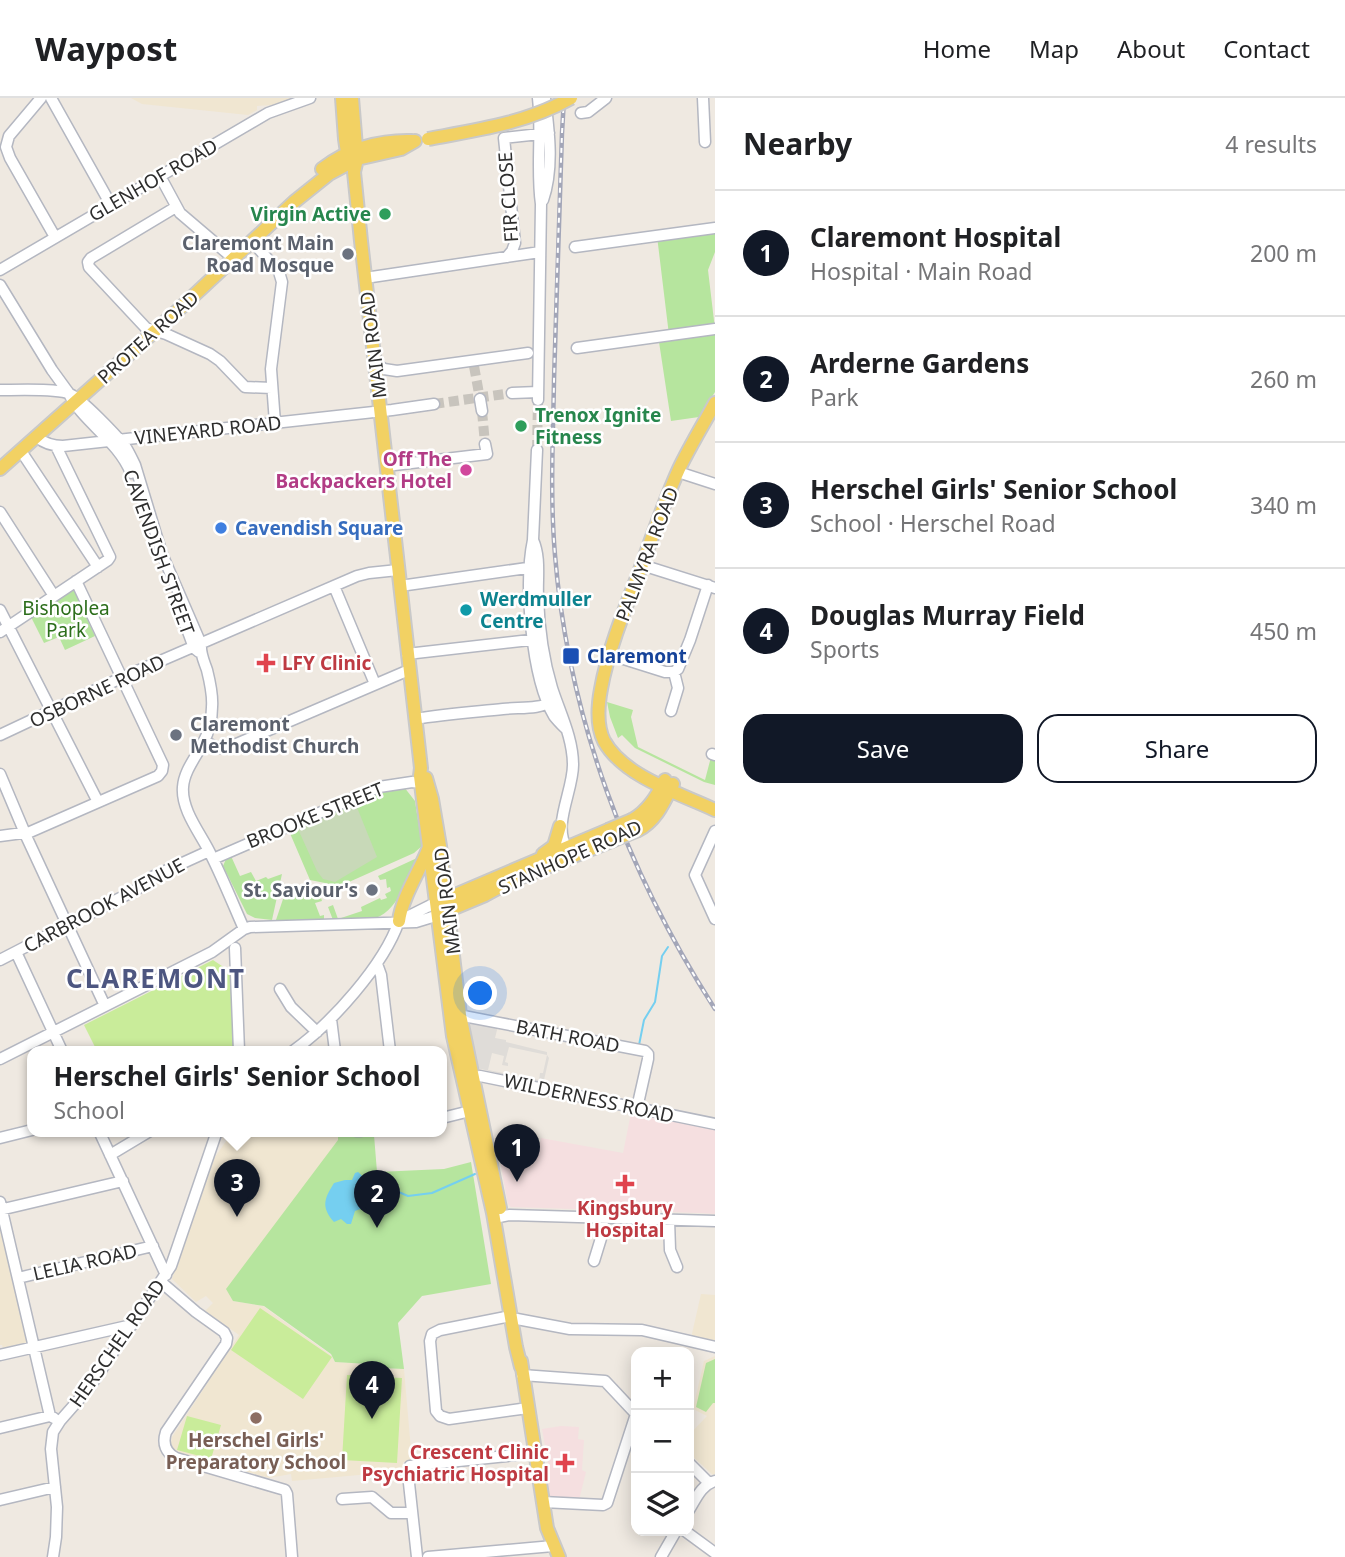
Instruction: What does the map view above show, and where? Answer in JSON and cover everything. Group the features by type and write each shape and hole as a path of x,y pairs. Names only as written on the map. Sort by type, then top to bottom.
{"main road":[{"name":"MAIN ROAD","path":"342,98 352,159 421,768 436,821 455,1014 498,1218 514,1317 516,1347 547,1528 556,1551"},
{"name":"MAIN ROAD","path":"352,98 352,159"},
{"path":"352,159 397,141 421,140 507,123 571,98"},
{"name":"PROTEA ROAD","path":"0,469 37,437 74,398 155,331 234,259 294,202 312,178 352,159"},
{"name":"PALMYRA ROAD","path":"668,785 642,776 621,761 607,745 600,732 602,685 642,565 678,472 715,403"},
{"path":"599,713 613,742 623,754 668,785 715,812"},
{"name":"MAIN ROAD","path":"424,783 429,846 443,907"},
{"path":"668,785 715,802"},
{"name":"STANHOPE ROAD","path":"443,907 485,895 635,825 649,822 661,807 668,785"},
{"name":"STANHOPE ROAD","path":"635,825 668,785"},
{"path":"661,807 678,799 715,812"},
{"path":"522,867 552,848 562,820"},
{"path":"567,848 578,850 609,838"},
{"name":"STANHOPE ROAD","path":"443,907 522,867 582,841 609,838"},
{"path":"399,921 401,908 429,846"},
{"name":"MAIN ROAD","path":"468,1079 470,1111 498,1218"}],"street":[{"path":"41,98 9,136 6,147 55,237"},
{"path":"51,98 111,205"},
{"name":"GLENHOF ROAD","path":"0,270 268,113 310,98"},
{"path":"538,98 544,133"},
{"path":"512,393 538,396 539,192 545,98"},
{"path":"581,113 606,98"},
{"path":"703,98 705,142"},
{"name":"FIR CLOSE","path":"507,257 515,243 504,138 544,133"},
{"path":"160,176 180,213 234,259"},
{"path":"176,207 91,258 88,262 90,270 146,328 182,340 210,354 245,387 272,388"},
{"path":"575,247 715,229"},
{"path":"252,241 282,277 271,369 275,423"},
{"path":"365,278 540,253"},
{"name":"CAVENDISH STREET","path":"0,285 42,354 74,398 129,453 135,465 162,554 208,676 213,703 205,741 186,774 183,790 187,807 244,929"},
{"path":"576,348 715,328"},
{"path":"375,363 384,369 397,371 474,363 528,353"},
{"path":"0,390 31,390 74,398"},
{"path":"480,399 482,411"},
{"name":"VINEYARD ROAD","path":"56,446 433,404"},
{"path":"4,629 98,567 108,560 110,555 56,446 37,437"},
{"path":"386,466 486,449"},
{"path":"537,450 533,540 538,552 530,587 530,621 537,639"},
{"path":"21,451 98,567"},
{"path":"678,472 715,484"},
{"path":"0,512 54,596"},
{"path":"611,654 665,672 674,672 678,669 712,586 642,565"},
{"path":"400,586 534,567"},
{"path":"534,567 538,599 538,666 552,700 555,718 565,729 569,740 573,763 562,820 562,838 567,848"},
{"path":"516,569 524,575 530,587"},
{"name":"OSBORNE ROAD","path":"0,735 121,678 198,648 334,586 363,574 398,570"},
{"path":"0,836 25,832 158,776 162,771 163,765 76,581"},
{"path":"334,586 375,684"},
{"path":"0,610 4,629 97,802"},
{"path":"407,654 537,639"},
{"path":"205,741 217,748 228,748 409,670"},
{"path":"671,711 678,688 674,672"},
{"path":"415,719 552,700"},
{"path":"0,774 104,1006"},
{"name":"BROOKE STREET","path":"211,855 379,787 424,783"},
{"path":"562,820 567,833 582,841"},
{"path":"715,831 695,875 715,919"},
{"name":"CARBROOK AVENUE","path":"0,960 136,890 152,877 211,855"},
{"path":"0,1059 212,952 244,929 399,921 443,907"},
{"path":"299,1046 331,1019 377,964 399,921"},
{"path":"16,952 60,1046"},
{"path":"224,959 235,954 239,1046"},
{"path":"377,964 381,975 389,1046"},
{"path":"280,989 291,1007 317,1032"},
{"name":"BATH ROAD","path":"455,1014 645,1051 648,1059 637,1108"},
{"path":"331,1019 334,1046"},
{"name":"WILDERNESS ROAD","path":"468,1079 480,1076 715,1124"},
{"path":"447,1117 470,1111"},
{"path":"0,1138 27,1131"},
{"path":"102,1137 153,1246 164,1278 196,1312 224,1332 227,1338 226,1344 166,1432 165,1448 176,1458 285,1490 292,1557"},
{"path":"110,1155 140,1137"},
{"name":"HERSCHEL ROAD","path":"52,1557 57,1522 51,1445 55,1418 89,1388 164,1278 176,1254 215,1137"},
{"path":"0,1428 55,1418 34,1347 1,1207 123,1181"},
{"path":"498,1218 510,1215 715,1221"},
{"path":"594,1261 601,1240 603,1217"},
{"path":"669,1220 670,1250 677,1267"},
{"name":"LELIA ROAD","path":"18,1278 153,1246"},
{"path":"528,1408 449,1419 440,1416 436,1405 430,1341 432,1334 440,1330 514,1317 570,1329 642,1330 714,1347"},
{"path":"0,1355 132,1325"},
{"path":"522,1371 605,1381 632,1410"},
{"path":"543,1502 607,1503 631,1429"},
{"path":"417,1557 408,1474 410,1466 535,1453"},
{"path":"694,1467 712,1482 700,1492 694,1502"},
{"path":"0,1500 55,1487"},
{"path":"342,1499 372,1497 391,1513 412,1513"},
{"path":"661,1557 673,1536"},
{"path":"692,1536 715,1553"},
{"path":"428,1557 556,1551"}],"shaded area":[{"path":"131,98 295,98 273,105 257,106 257,110 248,115 142,104"},
{"path":"469,1020 498,1026 495,1038 547,1052 549,1058 544,1080 539,1083 477,1068 465,1025","holes":["509,1047 547,1055 543,1073 540,1073 539,1080 488,1070 492,1053 504,1056 502,1065 508,1066 505,1062"]},
{"name":"Kingsbury Hospital","path":"631,1113 715,1130 715,1214 511,1207 508,1204 500,1160 526,1153 537,1155 541,1138 623,1153"},
{"path":"229,1137 339,1137 233,1301 263,1306 331,1355 335,1362 404,1369 412,1462 403,1462 404,1471 292,1481 291,1474 269,1478 173,1451 172,1437 239,1335 205,1311 213,1303 206,1296 196,1302 172,1279 215,1157"},
{"path":"0,1229 28,1342 3,1348 0,1345"},
{"path":"701,1294 715,1295 715,1344 691,1338"},
{"path":"715,1356 713,1475 694,1458 694,1430 707,1416 694,1410 704,1361"},
{"name":"Crescent Clinic Psychiatric Hospital","path":"579,1427 578,1439 584,1440 582,1470 586,1472 579,1500 549,1499 545,1474 549,1467 542,1429"}],"green space":[{"path":"715,228 715,252 708,270 715,329 669,335 657,236"},
{"path":"715,334 715,392 699,417 671,421 659,342"},
{"name":"Bishoplea Park","path":"74,590 95,636 65,650 59,637 44,643 31,617"},
{"path":"607,702 633,710 631,717 638,747 705,780 711,757 715,758 715,785 635,748 622,735 618,738"},
{"path":"404,787 415,801 422,846 414,853 340,886 310,880 289,831 361,799"},
{"path":"356,805 377,857 335,882 323,879 298,829"},
{"path":"231,856 240,876 251,872 256,881 282,874 272,920 247,914 223,866"},
{"path":"417,858 395,903 381,916 358,921 333,920 328,907 333,905 338,919 362,911 361,907 380,898 387,898 385,894 391,891 390,887 387,888 386,879 380,880 378,876"},
{"path":"317,886 322,901 315,903 320,916 324,915 324,920 276,920 284,896 305,887"},
{"path":"213,960 231,972 234,1046 94,1046 84,1025"},
{"path":"338,1137 374,1137 377,1172 444,1169 471,1162 491,1284 422,1296 398,1323 404,1369 335,1362 331,1354 264,1306 233,1301 226,1289"},
{"path":"260,1308 332,1357 303,1399 231,1350"},
{"path":"715,1359 715,1403 706,1412 696,1407 706,1363"},
{"path":"347,1375 402,1378 397,1463 342,1460"},
{"path":"187,1416 221,1425 211,1459 177,1450"}],"water":[{"path":"358,1172 365,1184 363,1208 355,1211 351,1224 341,1219 334,1222 325,1203 328,1194 334,1183 352,1180"}],"waterway":[{"path":"639,1045 644,1020 655,1002 662,956 668,947"},
{"path":"366,1191 387,1187 408,1196 432,1193 475,1174"}],"tunnel":[{"path":"474,366 480,399"},
{"path":"434,404 512,393"},
{"path":"537,450 538,400"},
{"path":"482,411 485,444"}],"railway":[{"path":"564,98 552,468 553,533 562,615 588,734 629,848 683,957 715,1009"}],"place":[{"name":"Virgin Active","path":"385,214"},
{"name":"Claremont Main Road Mosque","path":"348,254"},
{"name":"Trenox Ignite Fitness","path":"521,426"},
{"name":"Off The Backpackers Hotel","path":"466,470"},
{"name":"Cavendish Square","path":"221,528"},
{"name":"Werdmuller Centre","path":"466,610"},
{"name":"Claremont","path":"571,656"},
{"name":"LFY Clinic","path":"266,663"},
{"name":"Claremont Methodist Church","path":"176,735"},
{"name":"St. Saviour's","path":"372,890"},
{"name":"Claremont Hospital","path":"517,1182"},
{"name":"Kingsbury Hospital","path":"625,1184"},
{"name":"Herschel Girls' Senior School","path":"237,1217"},
{"name":"Arderne Gardens","path":"377,1228"},
{"name":"Herschel Girls' Preparatory School","path":"256,1418"},
{"name":"Douglas Murray Field","path":"372,1419"},
{"name":"Crescent Clinic Psychiatric Hospital","path":"565,1463"}],"district":[{"name":"CLAREMONT","path":"156,979"}]}
